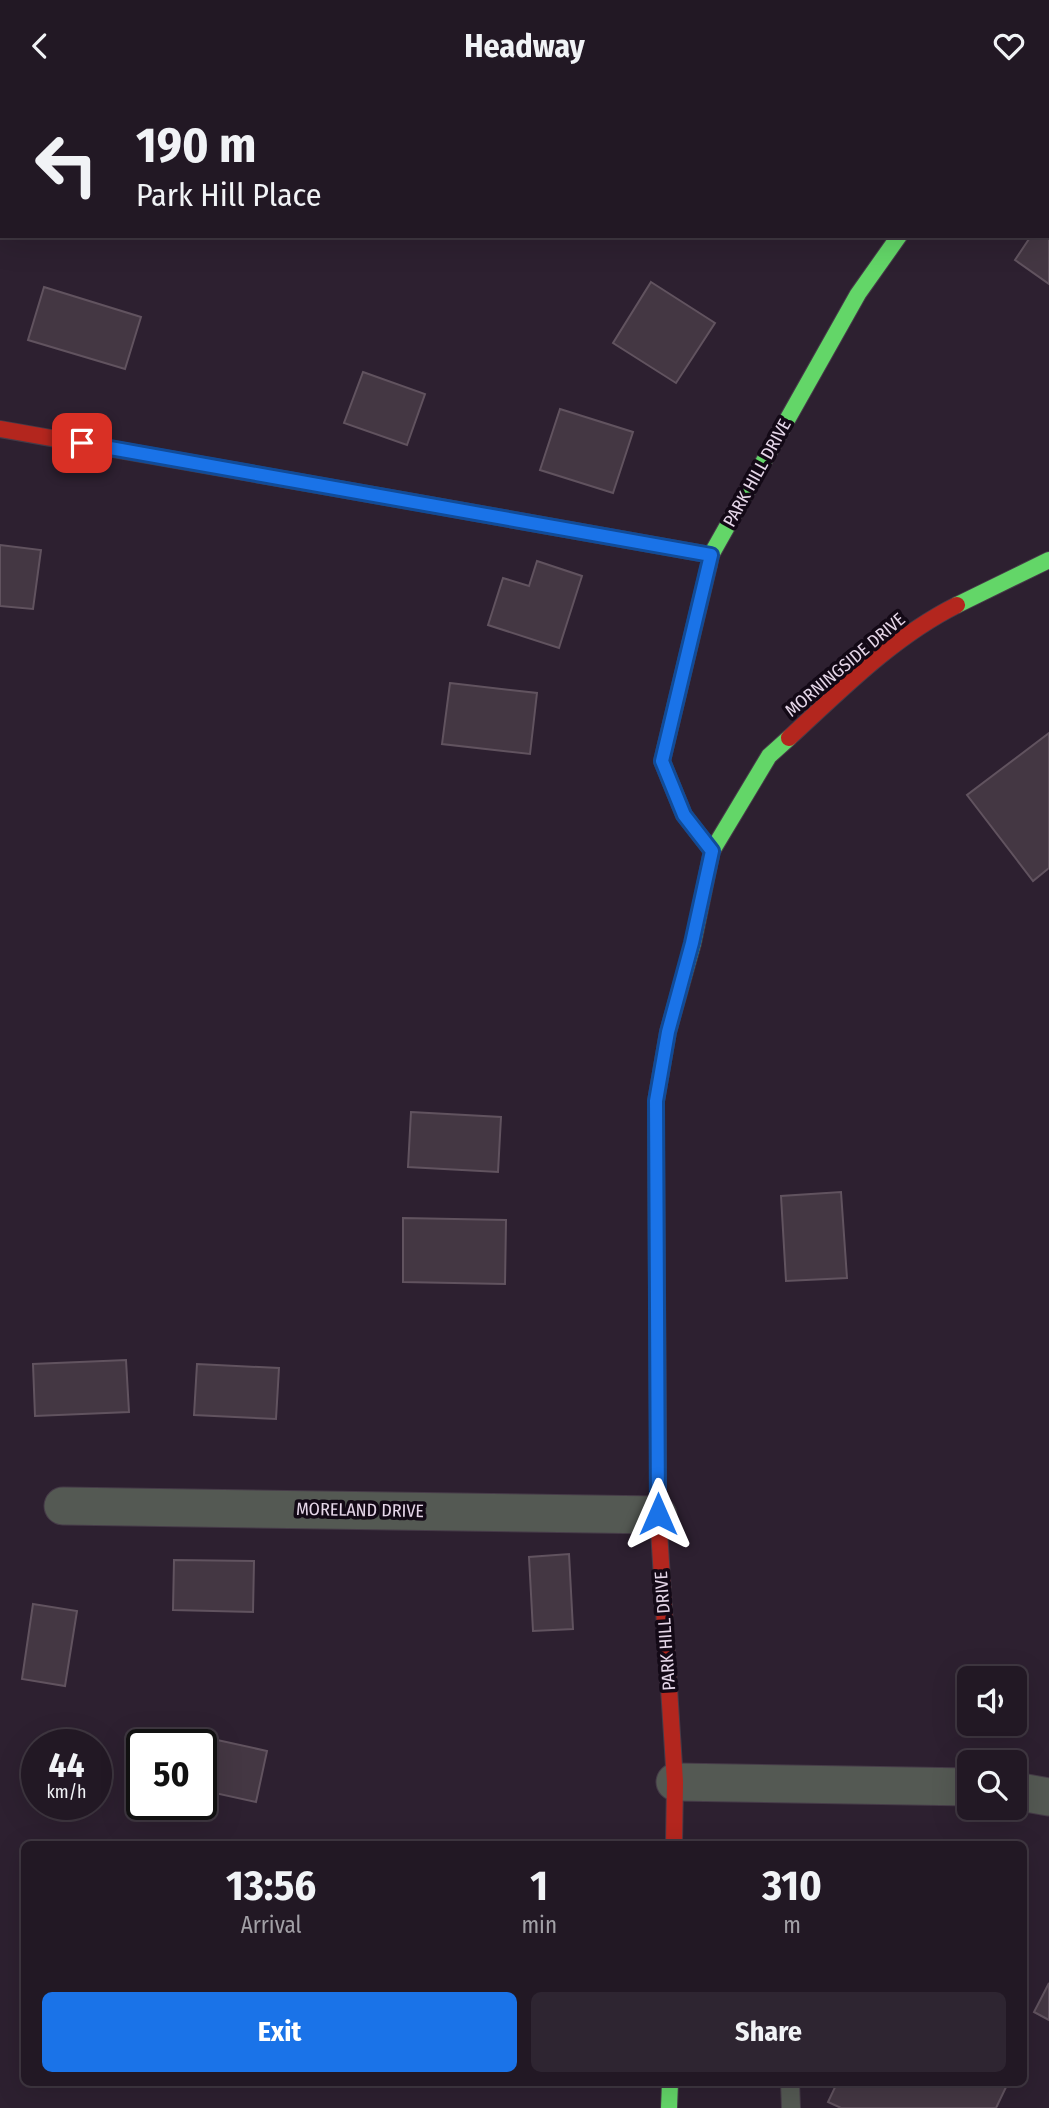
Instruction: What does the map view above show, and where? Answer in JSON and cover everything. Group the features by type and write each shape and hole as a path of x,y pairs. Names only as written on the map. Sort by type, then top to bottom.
{"main road":[{"name":"PARK HILL DRIVE","path":"674,1841 676,1781 658,1514 656,1101 668,1032 692,943 712,851 684,815 662,761 711,555 858,294 898,238"},
{"path":"0,429 711,555"},
{"name":"MORNINGSIDE DRIVE","path":"712,851 769,756 862,671 928,620 1049,560"}],"street":[{"name":"MORELAND DRIVE","path":"63,1506 658,1514"},
{"path":"676,1781 957,1787"},
{"path":"1027,1793 1049,1797"}],"lane":[{"path":"790,2086 791,2108"}],"building":[{"path":"1030,238 1049,238 1049,284 1015,260"},
{"path":"651,282 715,323 676,383 613,343"},
{"path":"44,287 141,317 125,369 28,340"},
{"path":"363,372 425,394 407,445 344,423"},
{"path":"560,409 633,432 613,493 540,470"},
{"path":"0,545 41,550 33,609 0,606"},
{"path":"537,561 582,576 559,648 488,625 503,578 529,586"},
{"path":"450,683 537,693 530,754 442,744"},
{"path":"1049,733 1049,868 1033,881 967,795"},
{"path":"411,1112 501,1117 498,1172 408,1167"},
{"path":"841,1192 847,1278 786,1281 781,1196"},
{"path":"403,1218 506,1220 505,1284 403,1282"},
{"path":"126,1360 129,1412 35,1416 33,1364"},
{"path":"197,1364 279,1368 276,1419 194,1415"},
{"path":"569,1554 573,1629 533,1631 529,1557"},
{"path":"174,1560 254,1561 253,1612 173,1610"},
{"path":"33,1604 77,1611 65,1686 22,1679"},
{"path":"217,1740 267,1751 256,1802 217,1793"},
{"path":"1049,1983 1049,2020 1034,2012"},
{"path":"836,2086 1007,2086 996,2108 841,2108 828,2102"}],"traffic: fast":[{"path":"709,565 711,555 858,294 898,238"},
{"path":"414,502 711,555"},
{"path":"957,605 1049,560"},
{"path":"656,1146 656,1101 668,1032 693,943 712,851 769,756 789,738"},
{"path":"669,2108 670,2086"}],"traffic: slow":[{"path":"656,1146 658,1431"}],"traffic: jam":[{"path":"0,429 414,502"},
{"path":"709,565 662,761 684,815 712,851"},
{"path":"789,738 889,648 957,605"},
{"path":"658,1431 658,1515 675,1782 674,1841"}],"route":[{"path":"82,443 711,555 662,761 684,815 712,851 692,943 668,1032 656,1101 658,1514"}]}
